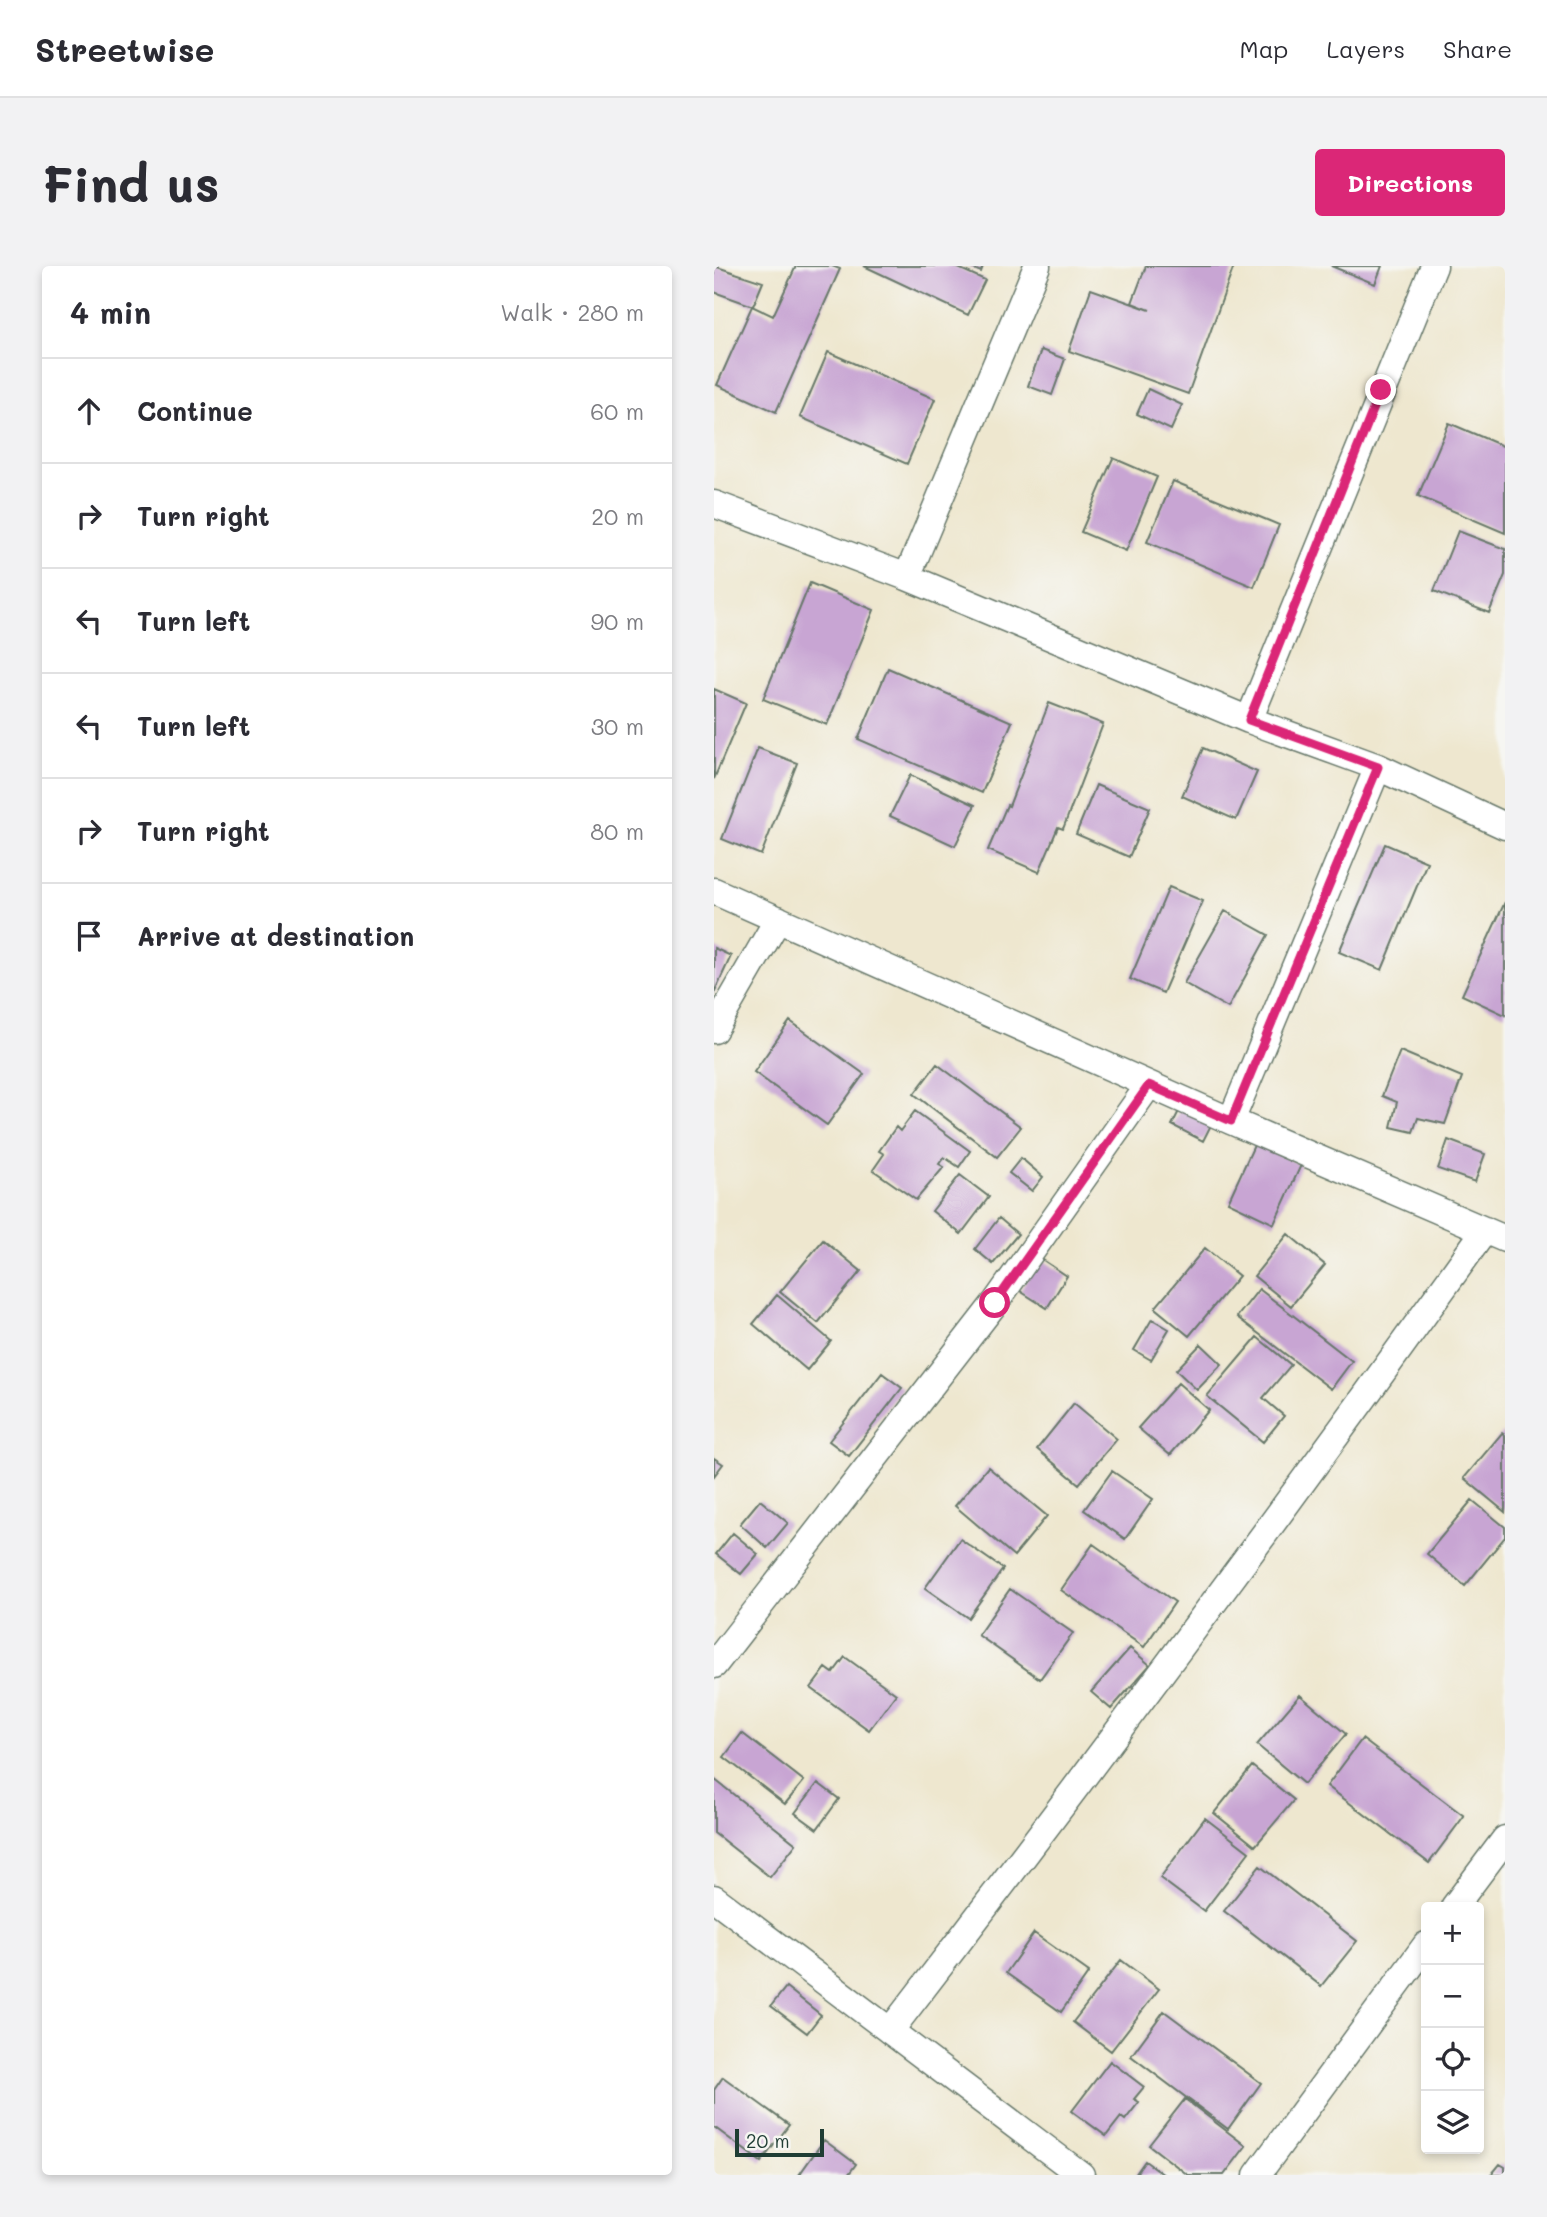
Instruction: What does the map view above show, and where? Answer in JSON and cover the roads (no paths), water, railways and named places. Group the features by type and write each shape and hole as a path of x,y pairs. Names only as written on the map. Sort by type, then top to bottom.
{"street":[{"path":"907,577 1037,266"},
{"path":"1249,720 1434,266"},
{"path":"714,504 907,577 1249,720 1378,767 1505,826"},
{"path":"1231,1121 1378,767"},
{"path":"714,891 1149,1085 1495,1235 890,2031"},
{"path":"714,1031 778,919"},
{"path":"714,1665 995,1303 1149,1085"},
{"path":"1458,1902 1505,1839"},
{"path":"714,1898 1081,2175"},
{"path":"1257,2175 1421,1952"}]}
